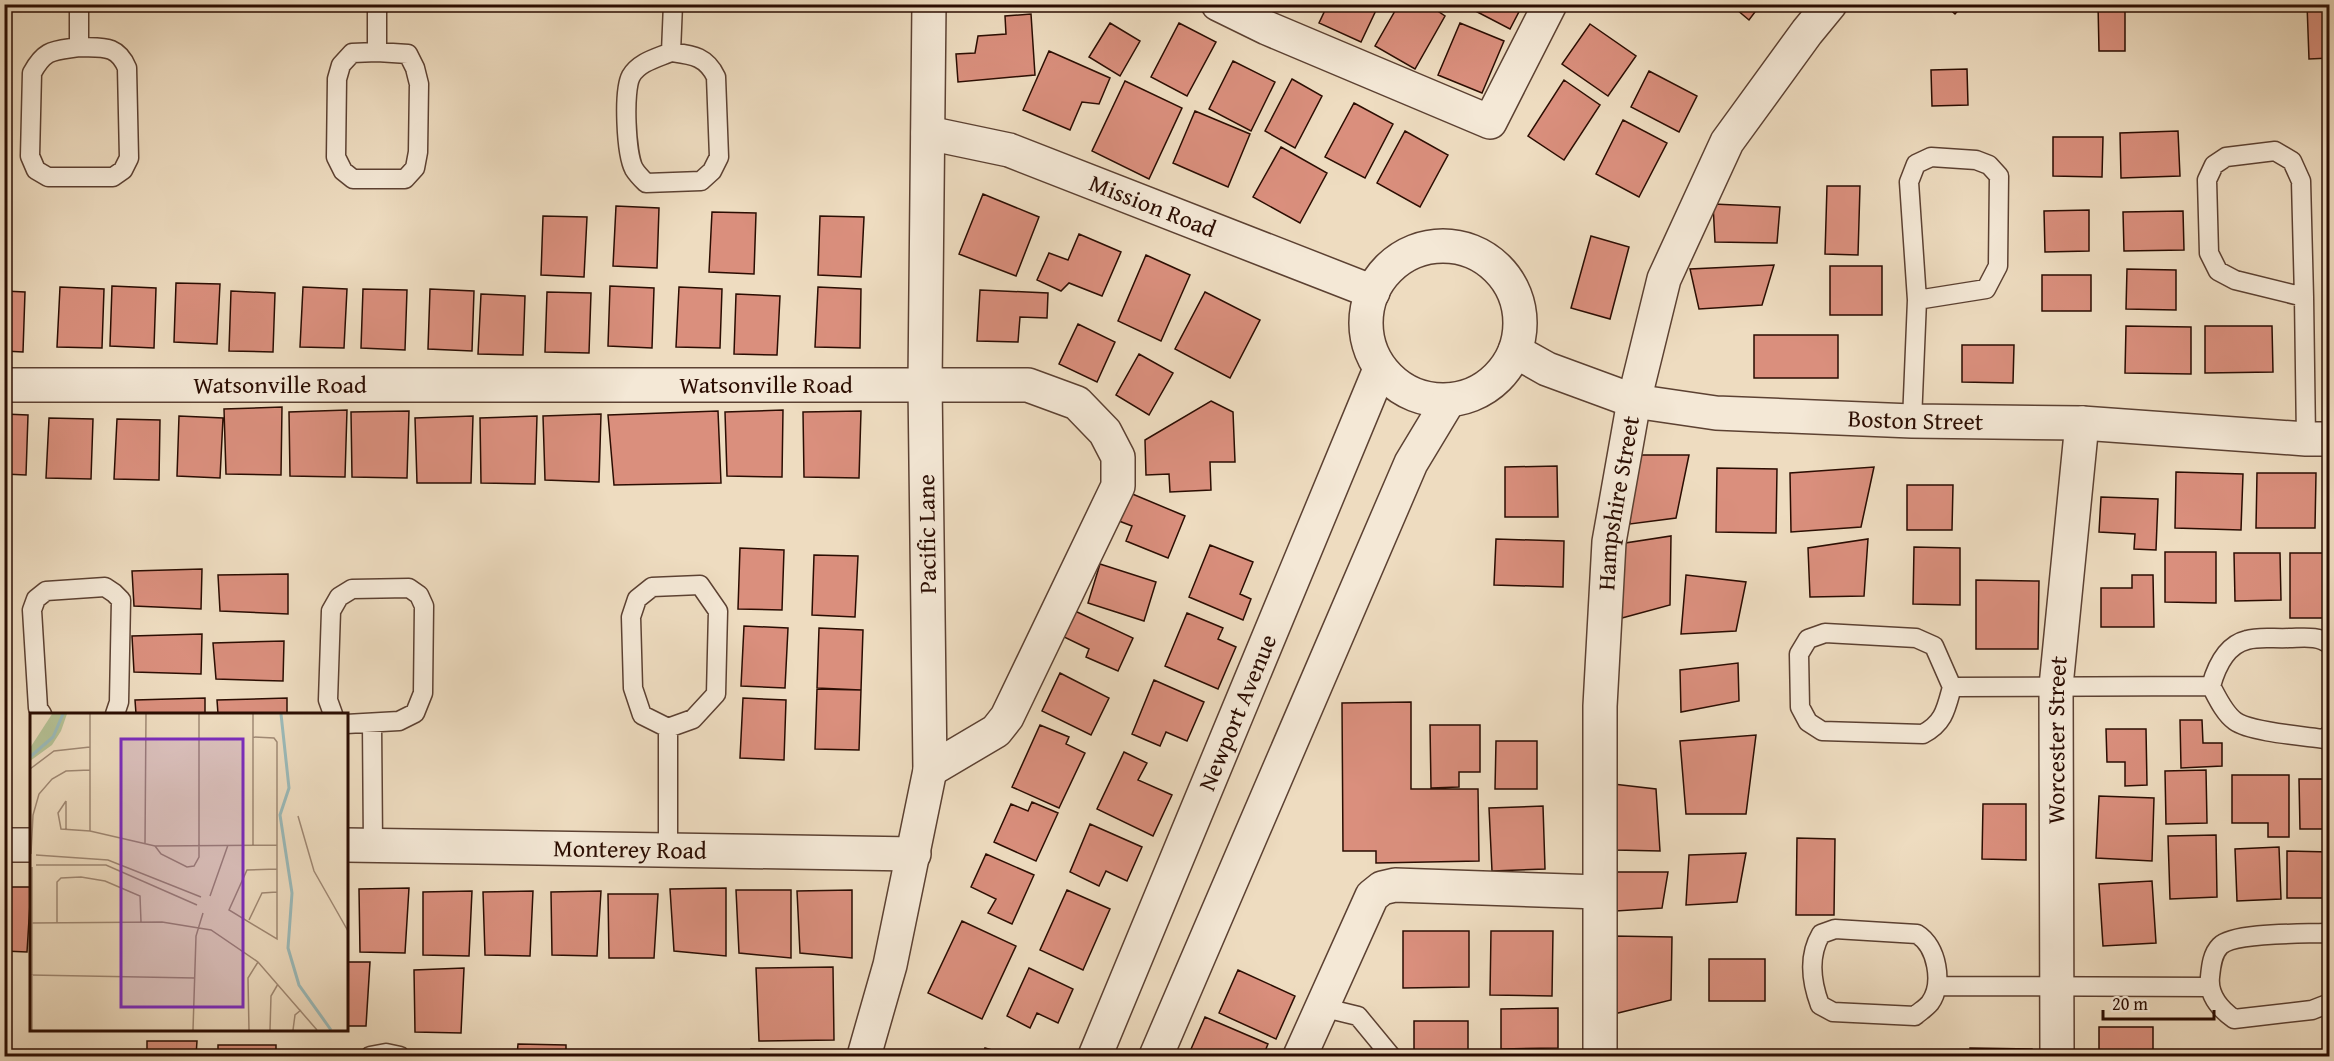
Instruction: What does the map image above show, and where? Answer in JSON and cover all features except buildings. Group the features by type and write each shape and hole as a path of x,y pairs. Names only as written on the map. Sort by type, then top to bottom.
{"street":[{"name":"Pacific Lane","path":"864,1056 890,965 930,770 925,384 929,4"},
{"path":"1218,4 1490,122 1550,4"},
{"name":"Hampshire Street","path":"1600,1056 1600,706 1609,542 1634,401 1664,279 1727,142 1830,4"},
{"name":"Mission Road","path":"928,133 1008,150 1372,292"},
{"path":"1434,246 1460,247 1484,258 1504,275 1516,299 1520,325 1515,351 1504,370 1489,385 1471,396 1449,400 1430,400 1410,394 1380,369 1371,351 1366,331 1366,311 1372,292 1387,269 1408,254 1434,246"},
{"name":"Boston Street","path":"1515,351 1546,369 1634,401 1716,413 1912,421 2082,423 2318,439"},
{"name":"Newport Avenue","path":"1095,1056 1380,369"},
{"name":"Watsonville Road","path":"4,385 1028,385 1077,403 1105,432 1118,457 1118,486 1007,717 996,731 930,770"},
{"path":"1156,1056 1411,463 1449,400"},
{"name":"Worcester Street","path":"2057,1056 2056,686 2082,423"},
{"path":"4,845 30,845"},
{"name":"Monterey Road","path":"360,845 914,854"},
{"path":"1300,1056 1372,896 1382,888 1395,885 1599,892"}],"lane":[{"path":"79,4 79,47"},
{"path":"377,4 377,52"},
{"path":"671,52 673,4"},
{"path":"79,47 110,48 122,56 127,68 129,158 123,170 113,177 48,177 36,170 30,156 32,73 38,61 48,51 79,47"},
{"path":"377,52 408,54 419,84 418,152 415,168 405,179 353,179 343,171 336,157 337,80 341,64 352,53 377,52"},
{"path":"671,52 700,57 711,66 716,77 719,157 712,171 701,181 646,183 634,170 629,154 627,91 631,76 641,64 671,52"},
{"path":"2304,297 2235,280 2218,271 2209,253 2206,180 2214,165 2226,157 2275,151 2292,161 2301,181 2304,297 2318,439"},
{"path":"1912,421 1917,300 1909,182 1916,164 1931,157 1976,160 1989,165 1999,176 1998,266 1993,280 1986,289 1917,300"},
{"path":"700,585 718,610 716,694 693,719 668,728 642,715 633,688 631,616 637,599 652,587 700,585"},
{"path":"41,713 38,708 32,610 36,599 46,591 105,587 121,600 119,702 115,713"},
{"path":"333,713 328,700 331,610 339,597 352,589 409,588 419,595 424,606 423,693 415,713 399,721 348,724"},
{"path":"1825,633 1916,638 1934,646 1952,687 1944,713 1936,727 1923,734 1822,731 1808,722 1800,707 1799,654 1808,639 1825,633"},
{"path":"2330,645 2325,641 2310,638 2246,640 2227,653 2217,666 2211,686 2223,707 2235,721 2252,727 2324,739 2330,734"},
{"path":"1952,687 2211,686"},
{"path":"360,845 372,723"},
{"path":"668,728 668,849"},
{"path":"1834,929 1917,934 1926,940 1934,952 1938,986 1930,1003 1915,1016 1833,1012 1820,1005 1812,985 1814,946 1821,934 1834,929"},
{"path":"2330,935 2325,933 2236,937 2220,946 2211,962 2209,987 2222,1010 2234,1019 2312,1010 2330,1003"},
{"path":"1938,986 2209,987"},
{"path":"1321,1007 1358,1016 1391,1056"},
{"path":"370,1056 386,1053 400,1056"}]}
